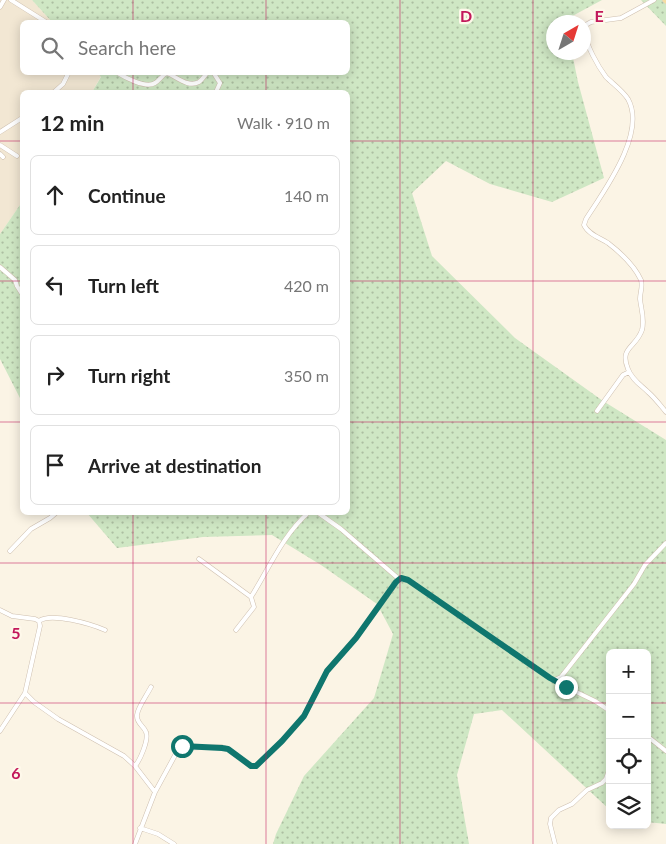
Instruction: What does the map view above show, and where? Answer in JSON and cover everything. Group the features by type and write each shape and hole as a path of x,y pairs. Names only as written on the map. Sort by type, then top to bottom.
{"street":[{"path":"0,7 4,0"},
{"path":"11,0 43,20"},
{"path":"591,22 621,18 654,0"},
{"path":"591,48 606,76 628,100 632,113 625,153 620,165 584,225 588,231 606,242 623,256 642,283 640,300 643,326 637,339 625,353 624,357 629,372 634,379 649,392 666,412"},
{"path":"56,90 63,84 68,75"},
{"path":"122,75 131,80 151,84 155,83 162,75"},
{"path":"172,75 181,81 193,83 201,80 205,75"},
{"path":"215,75 220,83 217,90"},
{"path":"0,132 20,119"},
{"path":"0,145 17,156"},
{"path":"0,267 15,280 20,291"},
{"path":"597,411 611,394 623,374 629,372"},
{"path":"10,551 31,529 54,515"},
{"path":"251,597 287,539 306,515"},
{"path":"321,515 341,529 399,579 404,578 408,580 550,678 606,708"},
{"path":"555,680 561,677 628,591 645,565 666,543"},
{"path":"199,559 251,597 254,607 236,630"},
{"path":"135,844 155,792 177,750 182,746 228,749 251,766 256,766 298,724 310,707 327,671 356,638 399,579"},
{"path":"0,610 12,616 39,621 47,617 76,621 105,630"},
{"path":"0,731 26,693 40,632 39,621"},
{"path":"135,766 148,737 138,721 137,714 151,687"},
{"path":"26,693 34,702 58,719 111,748 135,766 155,792"},
{"path":"651,739 666,751"},
{"path":"555,844 550,824 551,818 559,810 572,804 586,790 602,783 606,779"},
{"path":"140,828 158,834 174,844"}],"shaded area":[{"path":"0,0 32,0 50,20 20,20 20,75 101,76 93,90 20,90 20,205 0,234"}],"green space":[{"path":"32,0 602,0 574,15 546,15 546,60 573,60 604,178 552,202 490,184 446,161 412,193 432,256 515,338 603,401 666,440 666,824 651,822 651,649 606,649 606,806 502,710 474,714 457,775 469,844 273,844 304,776 374,698 393,634 377,604 321,565 272,535 203,537 117,548 89,515 350,515 350,90 93,90 101,77 100,75 350,75 350,20 50,20"},
{"path":"641,0 666,0 666,26"},
{"path":"20,205 20,398 0,359 0,234"}],"route":[{"path":"182,746 228,749 251,766 256,766 298,724 310,707 327,671 334,661 356,638 396,582 401,578 408,580 550,678 566,687"}]}
